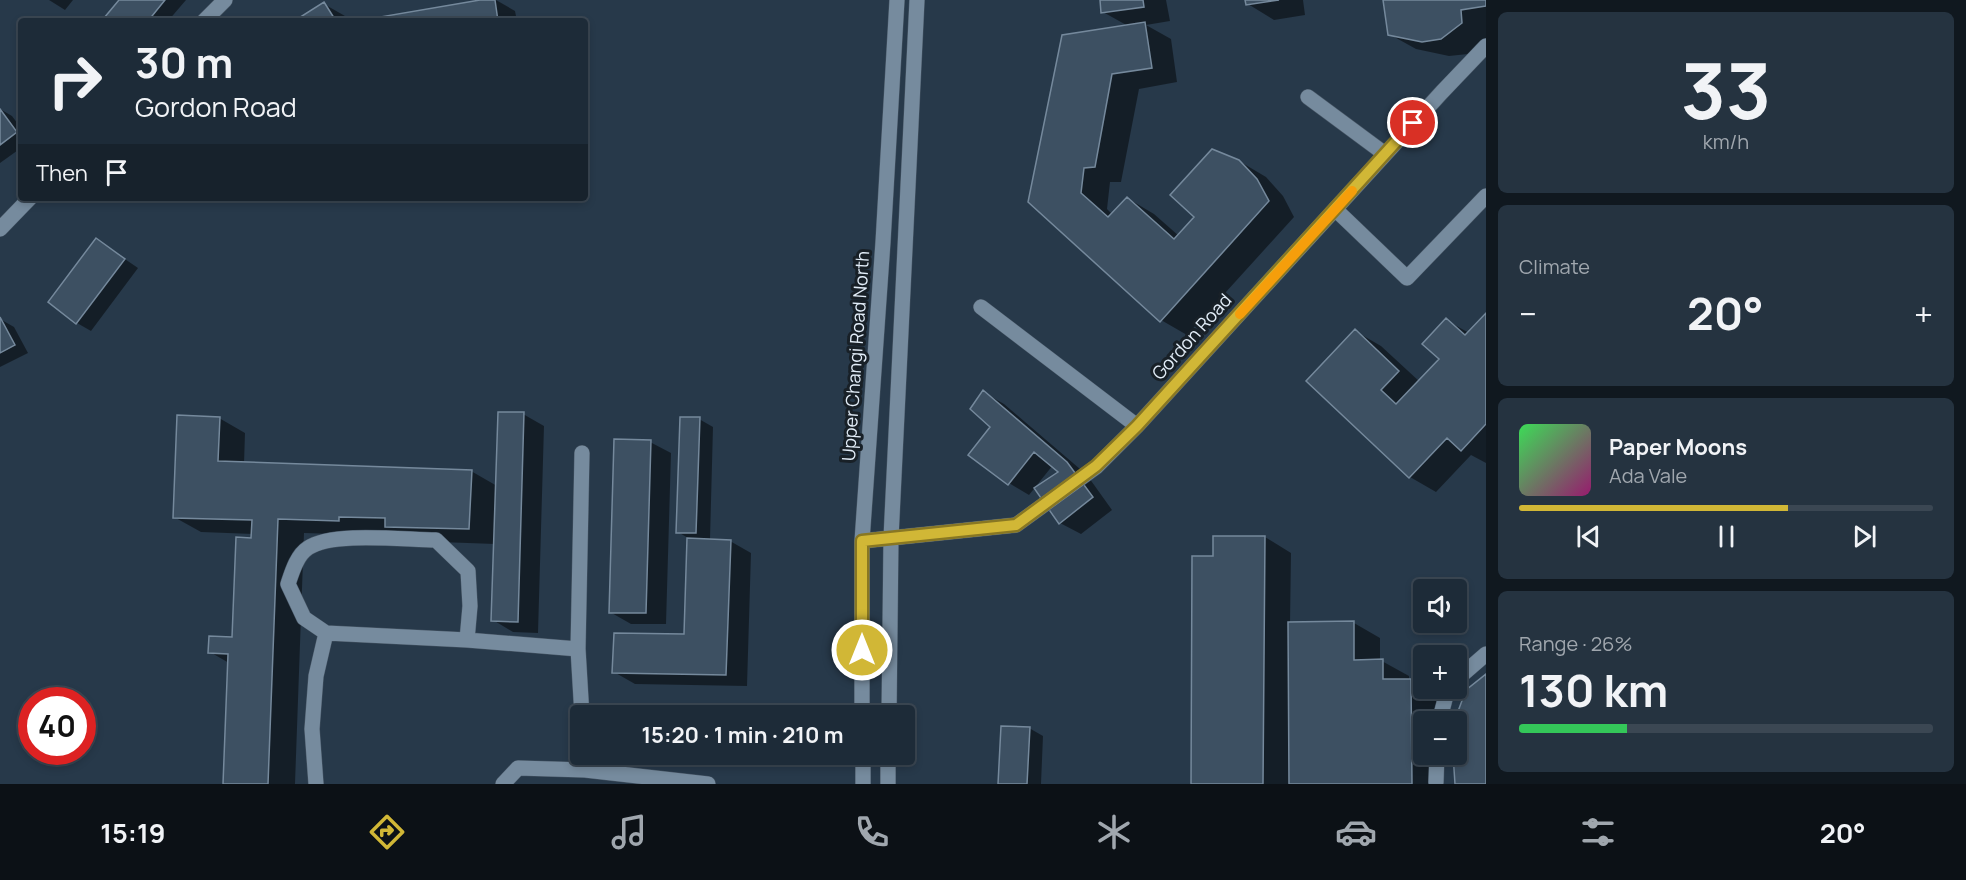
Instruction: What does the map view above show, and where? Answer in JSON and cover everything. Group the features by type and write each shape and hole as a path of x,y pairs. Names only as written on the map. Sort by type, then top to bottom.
{"street":[{"path":"207,18 225,0"},
{"name":"Upper Changi Road North","path":"862,705 862,541 884,231 897,0"},
{"path":"889,705 891,538 917,0"},
{"name":"Gordon Road","path":"862,541 1016,525 1096,466 1137,426 1486,46"},
{"path":"1308,98 1385,154"},
{"path":"1335,209 1407,278 1486,196"},
{"path":"0,229 27,201"},
{"path":"981,307 1137,426"},
{"path":"581,705 578,649 582,453"},
{"path":"467,640 470,606 468,571 436,540 343,538 322,542 306,548 293,568 288,584 304,618 326,633 467,640 578,649"},
{"path":"316,784 312,729 315,676 326,633"},
{"path":"1467,670 1486,654"},
{"path":"503,784 518,768 570,763"},
{"path":"601,765 708,784"},
{"path":"863,765 863,784"},
{"path":"888,765 889,783"},
{"path":"1436,782 1437,765"}],"building":[{"path":"119,0 165,0 150,18 104,18"},
{"path":"480,0 495,0 498,18 380,18"},
{"path":"1100,0 1143,0 1144,7 1101,13"},
{"path":"1245,0 1279,0 1246,5"},
{"path":"1383,0 1486,0 1486,6 1461,10 1462,23 1441,39 1422,42 1388,35"},
{"path":"324,2 334,18 299,18"},
{"path":"1145,22 1152,68 1112,74 1095,167 1084,168 1081,193 1108,217 1127,197 1174,239 1194,217 1170,195 1212,149 1239,160 1257,179 1269,201 1160,322 1028,202 1062,35"},
{"path":"0,109 17,132 0,145"},
{"path":"96,238 125,259 76,324 48,302"},
{"path":"1486,313 1486,424 1461,451 1447,438 1409,478 1306,381 1355,329 1399,371 1381,390 1396,404 1439,359 1422,344 1446,318 1465,335"},
{"path":"0,317 15,345 0,353"},
{"path":"983,390 1067,462 1093,497 1059,524 1034,488 1058,472 1034,452 1008,485 968,455 990,427 970,409"},
{"path":"498,412 524,412 518,622 491,621"},
{"path":"177,415 220,417 218,461 472,470 469,529 385,527 385,518 339,517 339,521 278,519 268,784 223,784 228,654 208,653 209,636 232,637 236,537 251,538 252,520 173,518"},
{"path":"680,417 700,417 696,533 676,533"},
{"path":"614,439 651,440 646,613 609,613"},
{"path":"1213,536 1265,536 1263,784 1191,784 1192,556 1213,556"},
{"path":"687,538 731,540 726,675 612,673 614,633 684,634"},
{"path":"1354,621 1354,660 1383,659 1383,679 1411,679 1412,784 1289,784 1288,622"},
{"path":"1486,674 1486,784 1455,784 1454,765 1467,765 1467,711 1458,711 1463,699 1467,699 1467,689"},
{"path":"1001,726 1030,727 1027,784 998,784"}],"slow traffic":[{"path":"1240,314 1352,191"}],"route":[{"path":"862,650 862,541 1016,525 1096,466 1137,426 1413,123"}]}
